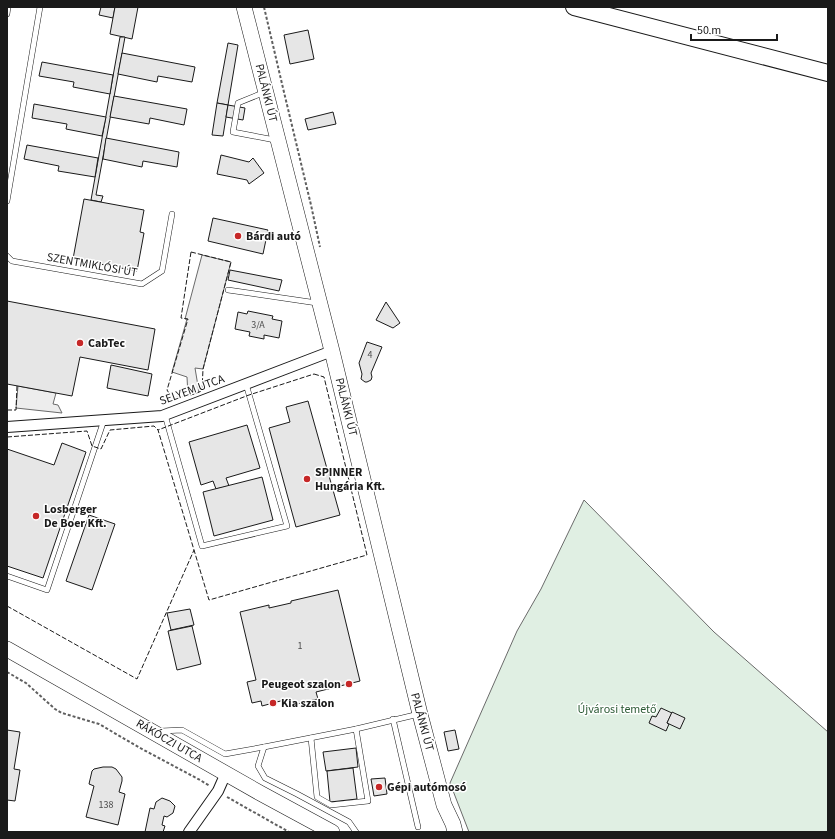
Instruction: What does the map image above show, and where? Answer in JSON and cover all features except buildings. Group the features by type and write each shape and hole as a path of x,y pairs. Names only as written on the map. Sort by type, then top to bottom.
{"main road":[{"path":"574,7 828,73"}],"street":[{"name":"PALÁNKI ÚT","path":"245,8 332,351 420,714 444,805 455,832"},
{"name":"SELYEM UTCA","path":"7,427 162,416 332,351"},
{"name":"RÁKÓCZI UTCA","path":"7,649 332,832"},
{"path":"189,832 218,792 226,773"},
{"name":"PALÁNKI ÚT","path":"444,805 445,832"}],"lane":[{"path":"7,14 8,7"},
{"path":"7,201 40,7"},
{"path":"266,91 238,103 233,132 279,141"},
{"name":"SZENTMIKLÓSI ÚT","path":"7,256 12,261 142,284 162,271 172,214"},
{"path":"228,290 320,303"},
{"path":"165,415 202,546 287,526 246,384"},
{"path":"7,576 47,590 104,420"},
{"path":"153,732 182,730 224,754 356,729 420,714"},
{"path":"394,719 418,827"},
{"path":"311,738 317,798 331,805 368,801 356,729"},
{"path":"264,747 258,766 265,778 349,822 356,832"}],"path":[{"path":"7,672 26,683 55,709 62,713 99,724 200,780 218,792 289,832"}],"green space":[{"name":"Újvárosi temető","path":"584,500 714,632 828,732 828,832 469,832 450,783 517,631 541,589"}],"shaded area":[{"path":"202,255 231,262 203,369 195,368 199,392 188,396 187,377 172,372 187,319 185,319"},
{"path":"18,386 56,393 53,404 58,405 62,413 16,408"}],"fence":[{"path":"191,252 231,262 203,369 202,391 188,396 172,398 167,390 188,319 181,318 191,252"},
{"path":"314,374 324,377 367,555 209,600 158,430 249,395 314,374"},
{"path":"7,410 16,410 17,386"},
{"path":"7,437 87,431 92,446 101,449 110,430 154,426 158,430"},
{"path":"7,606 137,679 194,550"}],"place":[{"name":"Bárdi autó","path":"238,236"},
{"name":"CabTec","path":"80,343"},
{"name":"SPINNER Hungária Kft.","path":"307,479"},
{"name":"Losberger De Boer Kft.","path":"36,516"},
{"name":"Peugeot szalon","path":"349,684"},
{"name":"Kia szalon","path":"273,703"},
{"name":"Gépi autómosó","path":"379,787"}]}
